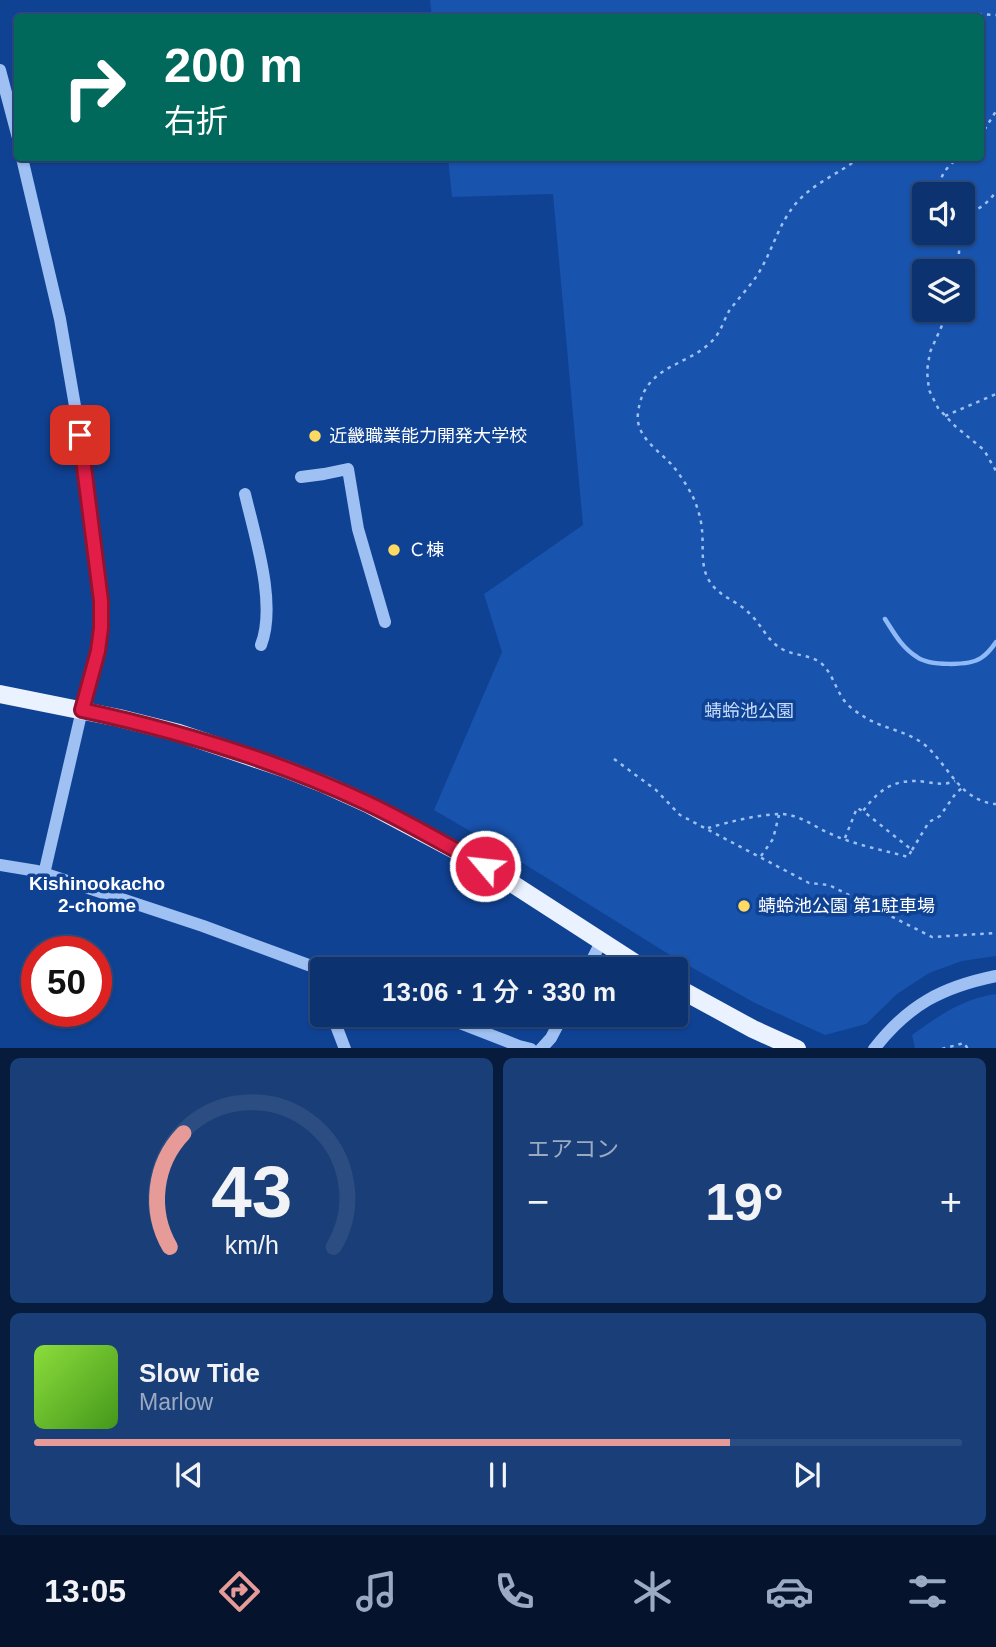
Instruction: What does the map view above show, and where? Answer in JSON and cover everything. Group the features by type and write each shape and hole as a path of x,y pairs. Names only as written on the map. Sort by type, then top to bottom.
{"main road":[{"path":"0,694 179,733 326,785 368,804 485,866 625,957"},
{"path":"688,994 753,1029 796,1048"}],"street":[{"path":"0,70 14,123"},
{"path":"23,161 60,319 80,435 101,601 98,651 44,874"},
{"path":"301,477 348,469 358,529 386,622"},
{"path":"245,494 265,585 267,631 261,645"},
{"path":"0,865 44,874 203,926 310,966"},
{"path":"594,957 601,942"},
{"path":"874,1048 906,1015 942,991 996,976"},
{"path":"337,1027 345,1048"},
{"path":"470,1027 531,1048"},
{"path":"541,1048 557,1027"}],"path":[{"path":"984,130 996,111"},
{"path":"855,161 821,181 799,200 778,229 775,241 759,272 731,308 716,338 696,353 671,366 644,391 638,415 639,426 649,443 674,467 687,485 702,528 705,574 715,588 752,615 778,647 819,661 853,709 872,722 899,730 914,738 935,755 962,788 980,801 996,804"},
{"path":"940,182 946,168 954,161"},
{"path":"975,210 996,192"},
{"path":"944,322 930,352 927,371 929,390 945,416 984,450 996,471"},
{"path":"945,416 996,394"},
{"path":"614,760 656,790 680,815 809,883 829,884 932,937 996,933"},
{"path":"863,811 873,797 898,783 909,780 946,785 955,781"},
{"path":"707,829 739,821 779,815 792,816 804,819 831,835 908,857 929,822 940,816 962,788"},
{"path":"844,839 857,808 912,850"},
{"path":"761,857 773,839 779,815"},
{"path":"942,1048 964,1043 968,1048"}],"green space":[{"name":"蜻蛉池公園","path":"430,0 996,0 996,956 962,961 929,973 897,994 866,1024 825,1035 753,1002 688,965 688,957 670,955 434,810 502,652 484,594 583,525 553,194 452,197 448,161 984,161 984,14 432,14"},
{"path":"996,994 996,1048 915,1048 912,1035 932,1021 962,1004"}],"waterway":[{"path":"885,619 907,649 930,662 959,664 975,661 985,655 996,642"}],"place":[{"name":"近畿職業能力開発大学校","path":"315,436"},
{"name":"Ｃ棟","path":"394,550"},
{"name":"蜻蛉池公園 第1駐車場","path":"744,906"}],"district":[{"name":"Kishinookacho 2-chome","path":"97,894"}],"route":[{"path":"80,435 101,601 98,651 82,710 179,733 283,768 368,804 485,866"}]}
